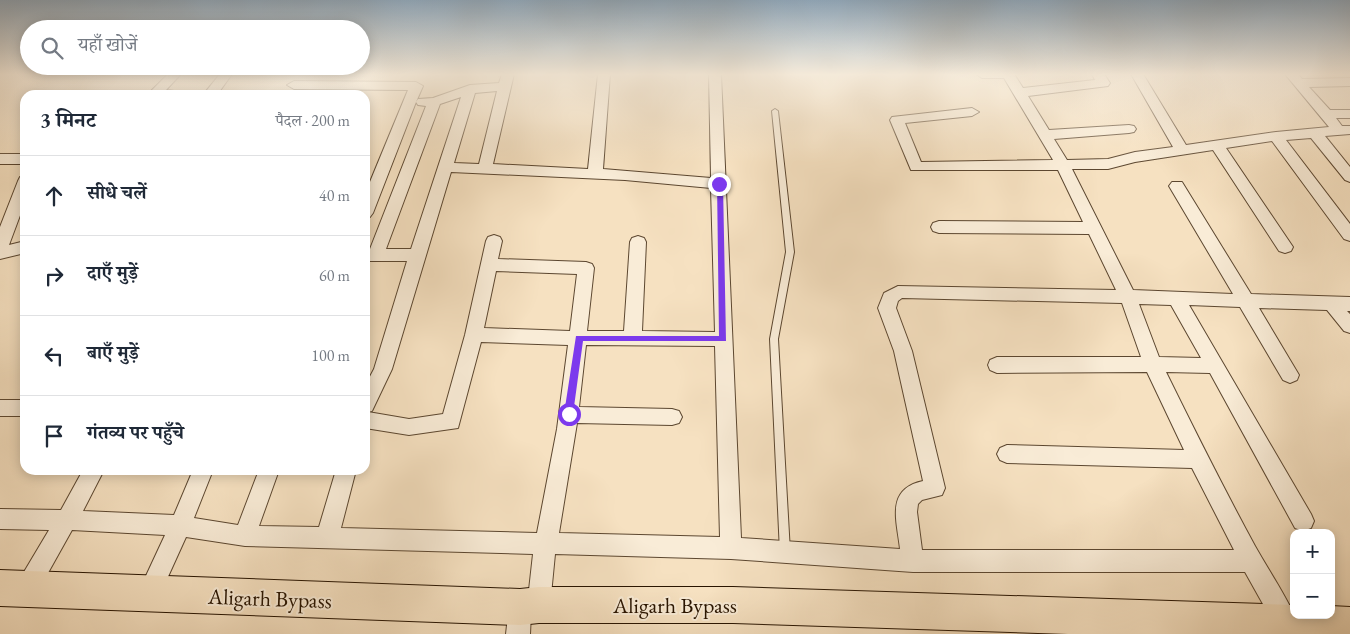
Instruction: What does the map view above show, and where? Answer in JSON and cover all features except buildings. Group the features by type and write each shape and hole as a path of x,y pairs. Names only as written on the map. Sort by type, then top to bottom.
{"highway":[{"name":"Aligarh Bypass","path":"21,582 153,582 529,608 733,605 1269,620 1350,625"}],"street":[{"path":"370,201 409,104"},
{"path":"417,255 370,256 433,104"},
{"path":"370,395 383,369 465,104"},
{"path":"485,168 500,104"},
{"path":"594,175 601,104"},
{"path":"716,104 731,548"},
{"path":"1025,104 1063,166 1128,297 1153,364 1198,459 1256,570 1269,620"},
{"path":"1155,104 1182,150"},
{"path":"1317,104 1344,130"},
{"path":"972,112 897,120 916,167 1108,164 1135,157 1276,136 1344,130"},
{"path":"1326,114 1350,114"},
{"path":"1045,135 1129,129"},
{"path":"1314,132 1350,177"},
{"path":"1276,136 1350,235"},
{"path":"1217,145 1285,247"},
{"path":"0,159 20,159"},
{"path":"444,167 625,175 719,184"},
{"path":"1177,186 1290,375"},
{"path":"0,248 20,194"},
{"path":"939,227 1093,228"},
{"path":"370,421 409,427 451,422 474,335 494,241"},
{"path":"632,338 638,242"},
{"path":"0,253 20,248"},
{"path":"489,265 586,268 569,414 545,549 529,608"},
{"path":"913,561 906,512 908,499 917,492 935,488 903,351 887,308 890,298 898,292 909,290 1350,304"},
{"path":"1176,299 1303,521"},
{"path":"1332,304 1350,326"},
{"path":"474,335 723,339"},
{"path":"997,365 1153,364 1215,366"},
{"path":"569,414 672,417"},
{"path":"1007,454 1198,459"},
{"path":"21,582 64,526 91,475"},
{"path":"153,582 177,532 200,475"},
{"path":"245,536 267,475"},
{"path":"327,538 345,475"},
{"path":"0,519 64,526 245,536 327,538 545,549 731,548 913,561 1256,570"}],"lane":[{"path":"775,111 790,252 774,339 785,552"}],"route":[{"path":"569,414 579,338 723,339 719,184"}]}
